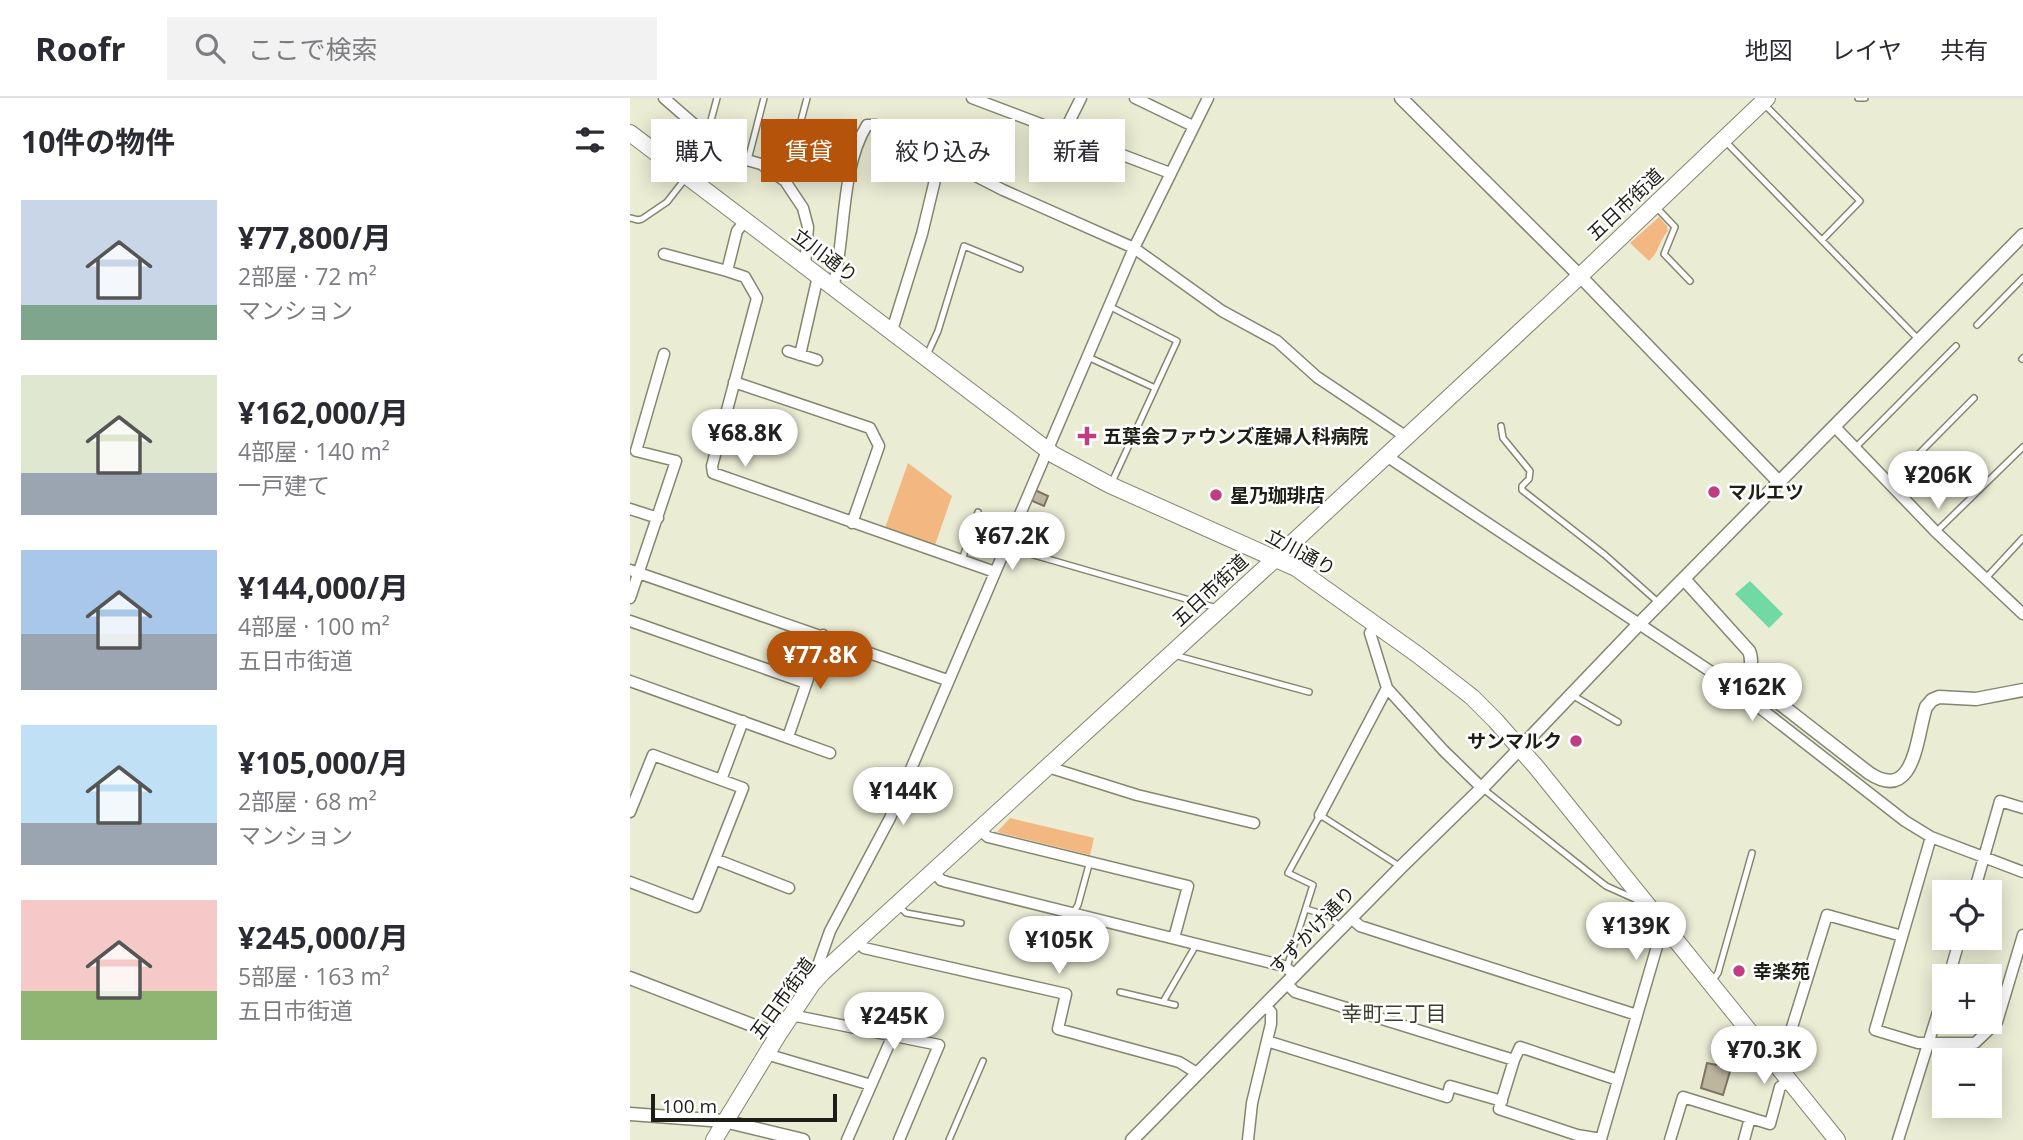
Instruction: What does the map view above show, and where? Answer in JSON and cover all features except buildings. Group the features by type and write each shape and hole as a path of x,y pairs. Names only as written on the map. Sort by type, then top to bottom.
{"main road":[{"name":"五日市街道","path":"714,1140 778,1035 823,972 1275,559 1765,100"},
{"name":"立川通り","path":"630,133 651,149"},
{"name":"立川通り","path":"694,182 1048,451 1110,485 1296,568 1376,624 1472,697 1519,747 1837,1140"}],"street":[{"path":"664,98 688,119"},
{"path":"972,98 1029,119"},
{"path":"1070,119 1081,98"},
{"path":"1135,98 1193,126"},
{"path":"823,972 818,965 819,959 830,931 890,818 1133,248 1208,98"},
{"path":"1401,98 1580,275 1779,482"},
{"path":"833,288 849,183 858,147 867,125 871,125"},
{"path":"1125,156 1170,173"},
{"path":"748,160 761,164"},
{"path":"786,182 803,208 808,227 805,266"},
{"path":"890,330 922,234 934,182"},
{"path":"986,182 1133,248 1222,311 1277,341 1317,377 1405,436"},
{"path":"727,271 737,231 745,220"},
{"name":"すずかけ通り","path":"1132,1140 1265,1006 1289,975 1341,928 1482,788 1638,625 2023,235"},
{"path":"664,254 746,277 757,298 712,466 713,473 995,572"},
{"path":"800,355 818,276"},
{"path":"788,352 817,359"},
{"path":"630,598 634,571 658,519 676,461 636,451 664,354"},
{"path":"734,382 870,428 879,446 852,523"},
{"path":"1834,426 1936,532 2023,614"},
{"path":"1385,455 1728,683 1905,821 1931,837 2023,872"},
{"path":"630,509 658,519"},
{"path":"634,571 947,680"},
{"path":"1684,579 1749,651 1749,674 1752,682 1869,773 1887,783 1898,781 1908,771 1926,707 1932,700 1939,697 1976,699 2023,690"},
{"path":"630,621 806,682"},
{"path":"1376,624 1370,633 1387,688 1443,750 1482,788"},
{"path":"788,737 823,635"},
{"path":"630,681 830,752"},
{"path":"1320,815 1387,688"},
{"path":"721,780 743,721"},
{"path":"630,812 653,755 743,788 696,907 630,882"},
{"path":"1048,767 1137,795 1254,824"},
{"path":"1977,880 2000,801 2023,808"},
{"path":"979,829 988,837 1188,886 1174,938"},
{"path":"1931,837 1875,1030 1918,1043 1976,1043 1997,1022 2023,935"},
{"path":"715,859 789,888"},
{"path":"934,872 947,882 1197,944 1289,975 1295,992 1514,1060"},
{"path":"1775,1064 1783,1056 1827,915 1902,936"},
{"path":"1351,918 1360,926 1637,1015"},
{"path":"1618,1080 1520,1047 1499,1109 1577,1135 1601,1139 1660,936 1668,930"},
{"path":"858,940 864,948 1066,993 1058,1029 1179,1062 1197,1073"},
{"path":"630,978 778,1035"},
{"path":"1248,1140 1252,1103 1268,1041 1271,1012 1265,1006"},
{"path":"792,1015 939,1045 899,1140"},
{"path":"1898,1140 1932,1034"},
{"path":"847,1140 893,1035"},
{"path":"1268,1041 1447,1097 1450,1086 1502,1101"},
{"path":"766,1055 871,1085"},
{"path":"1670,1140 1683,1097 1770,1124 1780,1087 1789,1081"},
{"path":"630,1114 724,1121 803,1140"},
{"path":"1744,1140 1750,1118"}],"lane":[{"path":"711,119 717,98"},
{"path":"748,160 764,98"},
{"path":"801,119 807,98"},
{"path":"1857,98 1865,98"},
{"path":"1765,100 1860,201 1822,240"},
{"path":"1724,140 1919,340"},
{"path":"630,218 642,219 667,202 683,182"},
{"path":"1654,205 1675,227 1664,254 1690,281"},
{"path":"925,358 938,331 964,246 1020,270"},
{"path":"1977,325 2023,278"},
{"path":"1108,305 1177,341 1110,485"},
{"path":"1856,448 1956,346"},
{"path":"1086,356 1156,388"},
{"path":"1889,483 1974,398"},
{"path":"1501,426 1503,438 1530,471 1529,479 1522,486 1522,490 1605,555 1660,604"},
{"path":"1936,532 2023,447"},
{"path":"962,561 978,512"},
{"path":"1986,578 2023,538"},
{"path":"1006,547 1220,609"},
{"path":"1171,654 1309,692"},
{"path":"1571,694 1618,722"},
{"path":"1482,788 1606,886 1647,904"},
{"path":"1289,975 1313,885 1288,873 1320,815 1401,867"},
{"path":"1710,983 1718,973 1752,853"},
{"path":"1057,963 1068,921 1078,905 1090,861"},
{"path":"898,904 906,913 961,923"},
{"path":"1306,909 1329,916 1341,928"},
{"path":"1163,1002 1197,944"},
{"path":"1120,992 1175,1005"},
{"path":"949,1140 983,1061"}],"shaded area":[{"path":"1659,217 1668,231 1649,261 1630,243"},
{"path":"908,463 952,496 935,545 885,528"},
{"path":"1750,581 1783,614 1769,628 1735,594"},
{"path":"1010,818 1094,838 1090,855 997,832"}],"place":[{"name":"五葉会ファウンズ産婦人科病院","path":"1087,436"},
{"name":"マルエツ","path":"1714,492"},
{"name":"星乃珈琲店","path":"1216,495"},
{"name":"サンマルク","path":"1576,741"},
{"name":"幸楽苑","path":"1739,971"}],"district":[{"name":"幸町三丁目","path":"1394,1013"}]}
